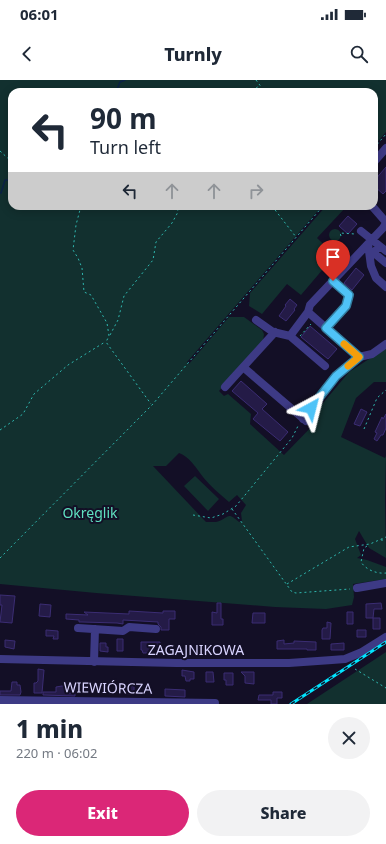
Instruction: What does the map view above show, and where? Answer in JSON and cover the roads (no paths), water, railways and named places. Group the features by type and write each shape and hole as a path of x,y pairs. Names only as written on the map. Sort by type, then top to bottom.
{"street":[{"path":"378,157 386,148"},
{"path":"293,339 308,312 310,305 333,281 366,238 386,222 376,210"},
{"path":"366,238 383,249"},
{"path":"366,238 371,266 376,278 386,287"},
{"path":"383,249 374,253 386,263"},
{"path":"326,328 346,306 349,295 333,281"},
{"path":"308,312 359,357"},
{"path":"256,320 275,332 293,339 325,366"},
{"path":"225,387 275,332"},
{"path":"244,367 304,420 336,376 359,357 372,354 386,344"},
{"path":"357,588 386,583"},
{"path":"78,628 123,631 129,627 156,629"},
{"path":"94,662 95,629"},
{"name":"ZAGAJNIKOWA","path":"0,659 94,662 289,663 344,658 362,652 386,637"},
{"name":"WIEWIÓRCZA","path":"0,700 215,703"}],"waterway":[{"path":"118,88 120,82 125,80"},
{"path":"0,193 5,180 8,180"}],"railway":[{"path":"291,704 386,642"}],"park label":[{"name":"Okręglik","path":"90,513"}]}
